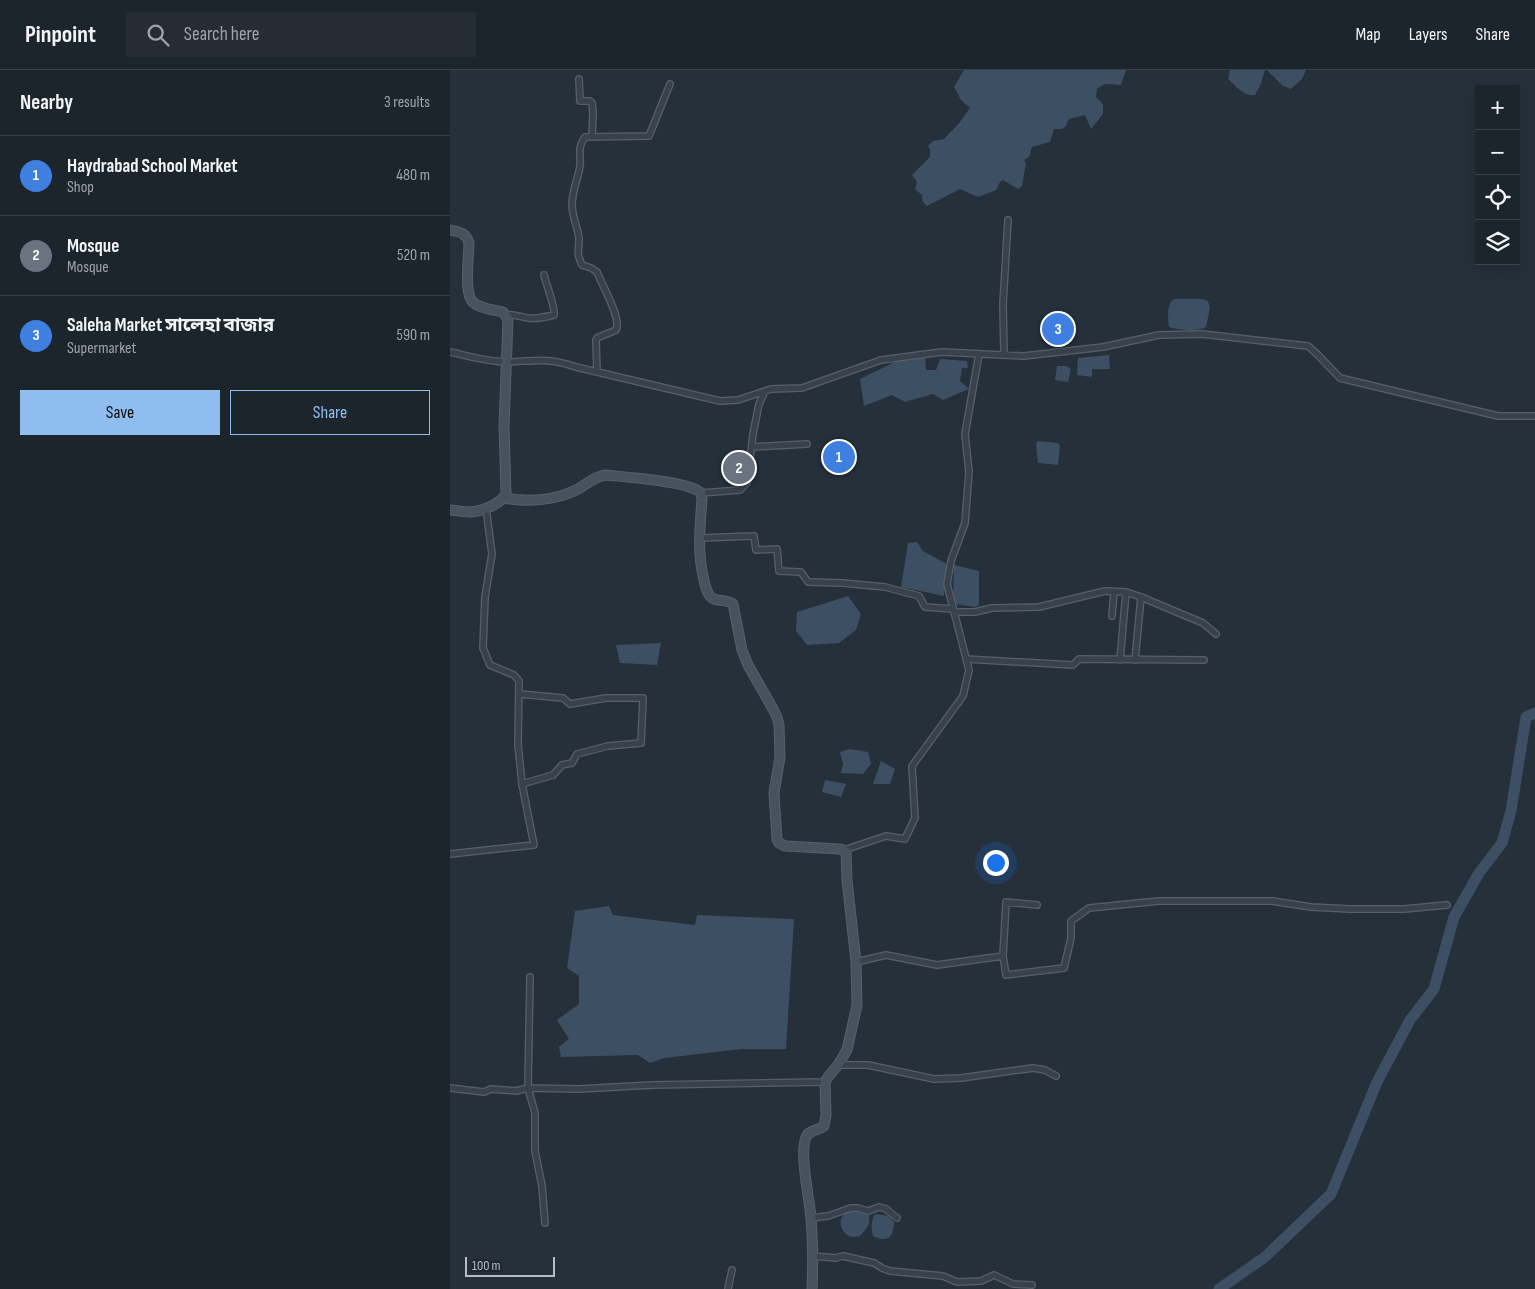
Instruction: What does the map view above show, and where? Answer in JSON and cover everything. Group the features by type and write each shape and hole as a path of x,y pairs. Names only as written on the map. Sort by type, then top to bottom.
{"street":[{"path":"580,80 580,101 590,101 592,103 592,136"},
{"path":"596,372 596,340 616,330 618,325 615,313 597,272 582,265 578,255 579,238 572,204 580,166 579,150 581,141 585,137 592,136 649,136 670,84"},
{"path":"1004,354 1003,304 1008,220"},
{"path":"450,230 463,233 467,237 469,243 467,283 469,299 475,305 525,318 535,319 554,315 555,311 544,276"},
{"path":"504,498 506,490 504,426 508,319 506,314"},
{"path":"450,352 506,362 530,360 561,362 720,401 738,400 765,391 802,388 881,360 942,352 1024,356 1102,347 1159,335 1202,334 1308,346 1340,378 1498,416 1535,416"},
{"path":"701,493 700,563 706,590 710,597 730,601 734,604 742,650 748,665 778,717 780,757 774,793 777,839 779,843 785,846 844,850 886,836 905,838 914,818 912,766 963,696 969,670 947,584 951,561 965,523 969,472 965,434 978,354"},
{"path":"450,510 473,512 486,508 504,498 531,501 548,499 574,491 598,476 605,475 655,480 694,488 701,493 740,490 747,483 753,434 759,404 765,391"},
{"path":"752,447 806,444"},
{"path":"450,854 534,845 522,784 518,744 519,681 514,676 490,665 483,648 485,597 492,554 486,508"},
{"path":"700,538 754,536 756,550 777,550 779,571 801,572 808,582 886,587 919,596 925,607 975,612 992,608 1039,607 1105,591 1126,592 1203,623 1216,634"},
{"path":"1112,616 1114,592"},
{"path":"1120,660 1126,592"},
{"path":"1135,660 1141,597"},
{"path":"966,659 1073,665 1079,659 1204,660"},
{"path":"520,694 563,698 570,704 606,698 642,698 641,744 608,746 577,754 572,764 562,765 553,774 522,784"},
{"path":"812,1289 813,1256 804,1155 805,1142 808,1134 824,1126 826,1114 825,1082 847,1050 857,1005 856,962 847,880 847,855 844,850"},
{"path":"1038,905 1006,902 1003,956 1006,975 1064,968 1071,938 1071,921 1089,908 1159,901 1272,901 1311,907 1350,909 1404,909 1447,905"},
{"path":"856,962 886,955 936,965 1003,956"},
{"path":"530,978 528,1088 535,1113 535,1151 542,1186 545,1222"},
{"path":"838,1065 868,1065 934,1079 962,1078 1033,1068 1045,1070 1056,1076"},
{"path":"450,1088 484,1092 491,1089 516,1091 528,1088 579,1089 652,1085 825,1082"},
{"path":"811,1218 828,1216 851,1208 868,1211 879,1207 886,1209 897,1218"},
{"path":"813,1256 836,1258 844,1256 874,1262 890,1271 943,1276 957,1282 980,1281 994,1275 1012,1286 1032,1285"},
{"path":"728,1289 732,1270"}],"water":[{"path":"964,70 1126,70 1121,85 1105,84 1097,89 1096,97 1103,104 1103,114 1091,129 1085,115 1069,119 1066,126 1062,129 1054,129 1050,142 1032,147 1029,157 1024,160 1026,163 1022,186 1018,189 1003,180 996,190 978,197 960,189 927,206 923,202 922,195 915,189 917,182 912,175 930,157 928,146 933,141 944,139 970,108 961,100 954,87"},
{"path":"1230,70 1265,70 1255,95 1243,92 1228,79"},
{"path":"1267,70 1306,70 1302,79 1291,89 1283,86"},
{"path":"1174,299 1203,299 1208,301 1210,308 1206,327 1198,330 1188,330 1169,327 1169,308"},
{"path":"1109,355 1110,369 1092,369 1092,377 1077,375 1078,358"},
{"path":"925,357 926,370 936,370 940,359 967,361 968,368 962,368 960,381 969,389 943,400 933,394 905,402 892,395 864,406 860,379 895,362"},
{"path":"1057,366 1066,366 1071,369 1068,382 1055,380"},
{"path":"1037,441 1058,443 1060,446 1058,465 1038,463"},
{"path":"917,542 923,551 947,564 944,596 901,587 908,543"},
{"path":"954,565 979,571 979,605 975,607 956,604 953,599"},
{"path":"848,596 861,614 856,630 839,643 807,645 796,631 797,612"},
{"path":"661,643 657,665 620,663 616,645"},
{"path":"850,749 868,752 871,764 863,774 841,773 843,764 840,752"},
{"path":"881,761 895,769 890,784 873,784"},
{"path":"825,780 846,784 841,797 822,792"},
{"path":"609,906 613,915 695,925 697,915 794,919 786,1049 742,1049 664,1058 650,1063 638,1055 561,1057 559,1047 569,1039 557,1020 579,1004 579,976 567,968 575,911"},
{"path":"852,1210 869,1215 869,1224 860,1236 849,1236 841,1226 843,1216"},
{"path":"874,1215 888,1216 894,1222 893,1232 889,1238 882,1239 873,1236 872,1220"}],"waterway":[{"path":"1219,1289 1265,1257 1331,1194 1377,1082 1410,1020 1434,989 1454,917 1479,873 1502,843 1511,811 1526,717 1535,713"}],"place":[{"name":"Saleha Market সালেহা বাজার","path":"1058,329"},
{"name":"Haydrabad School Market","path":"839,457"},
{"name":"Mosque","path":"739,468"}]}
